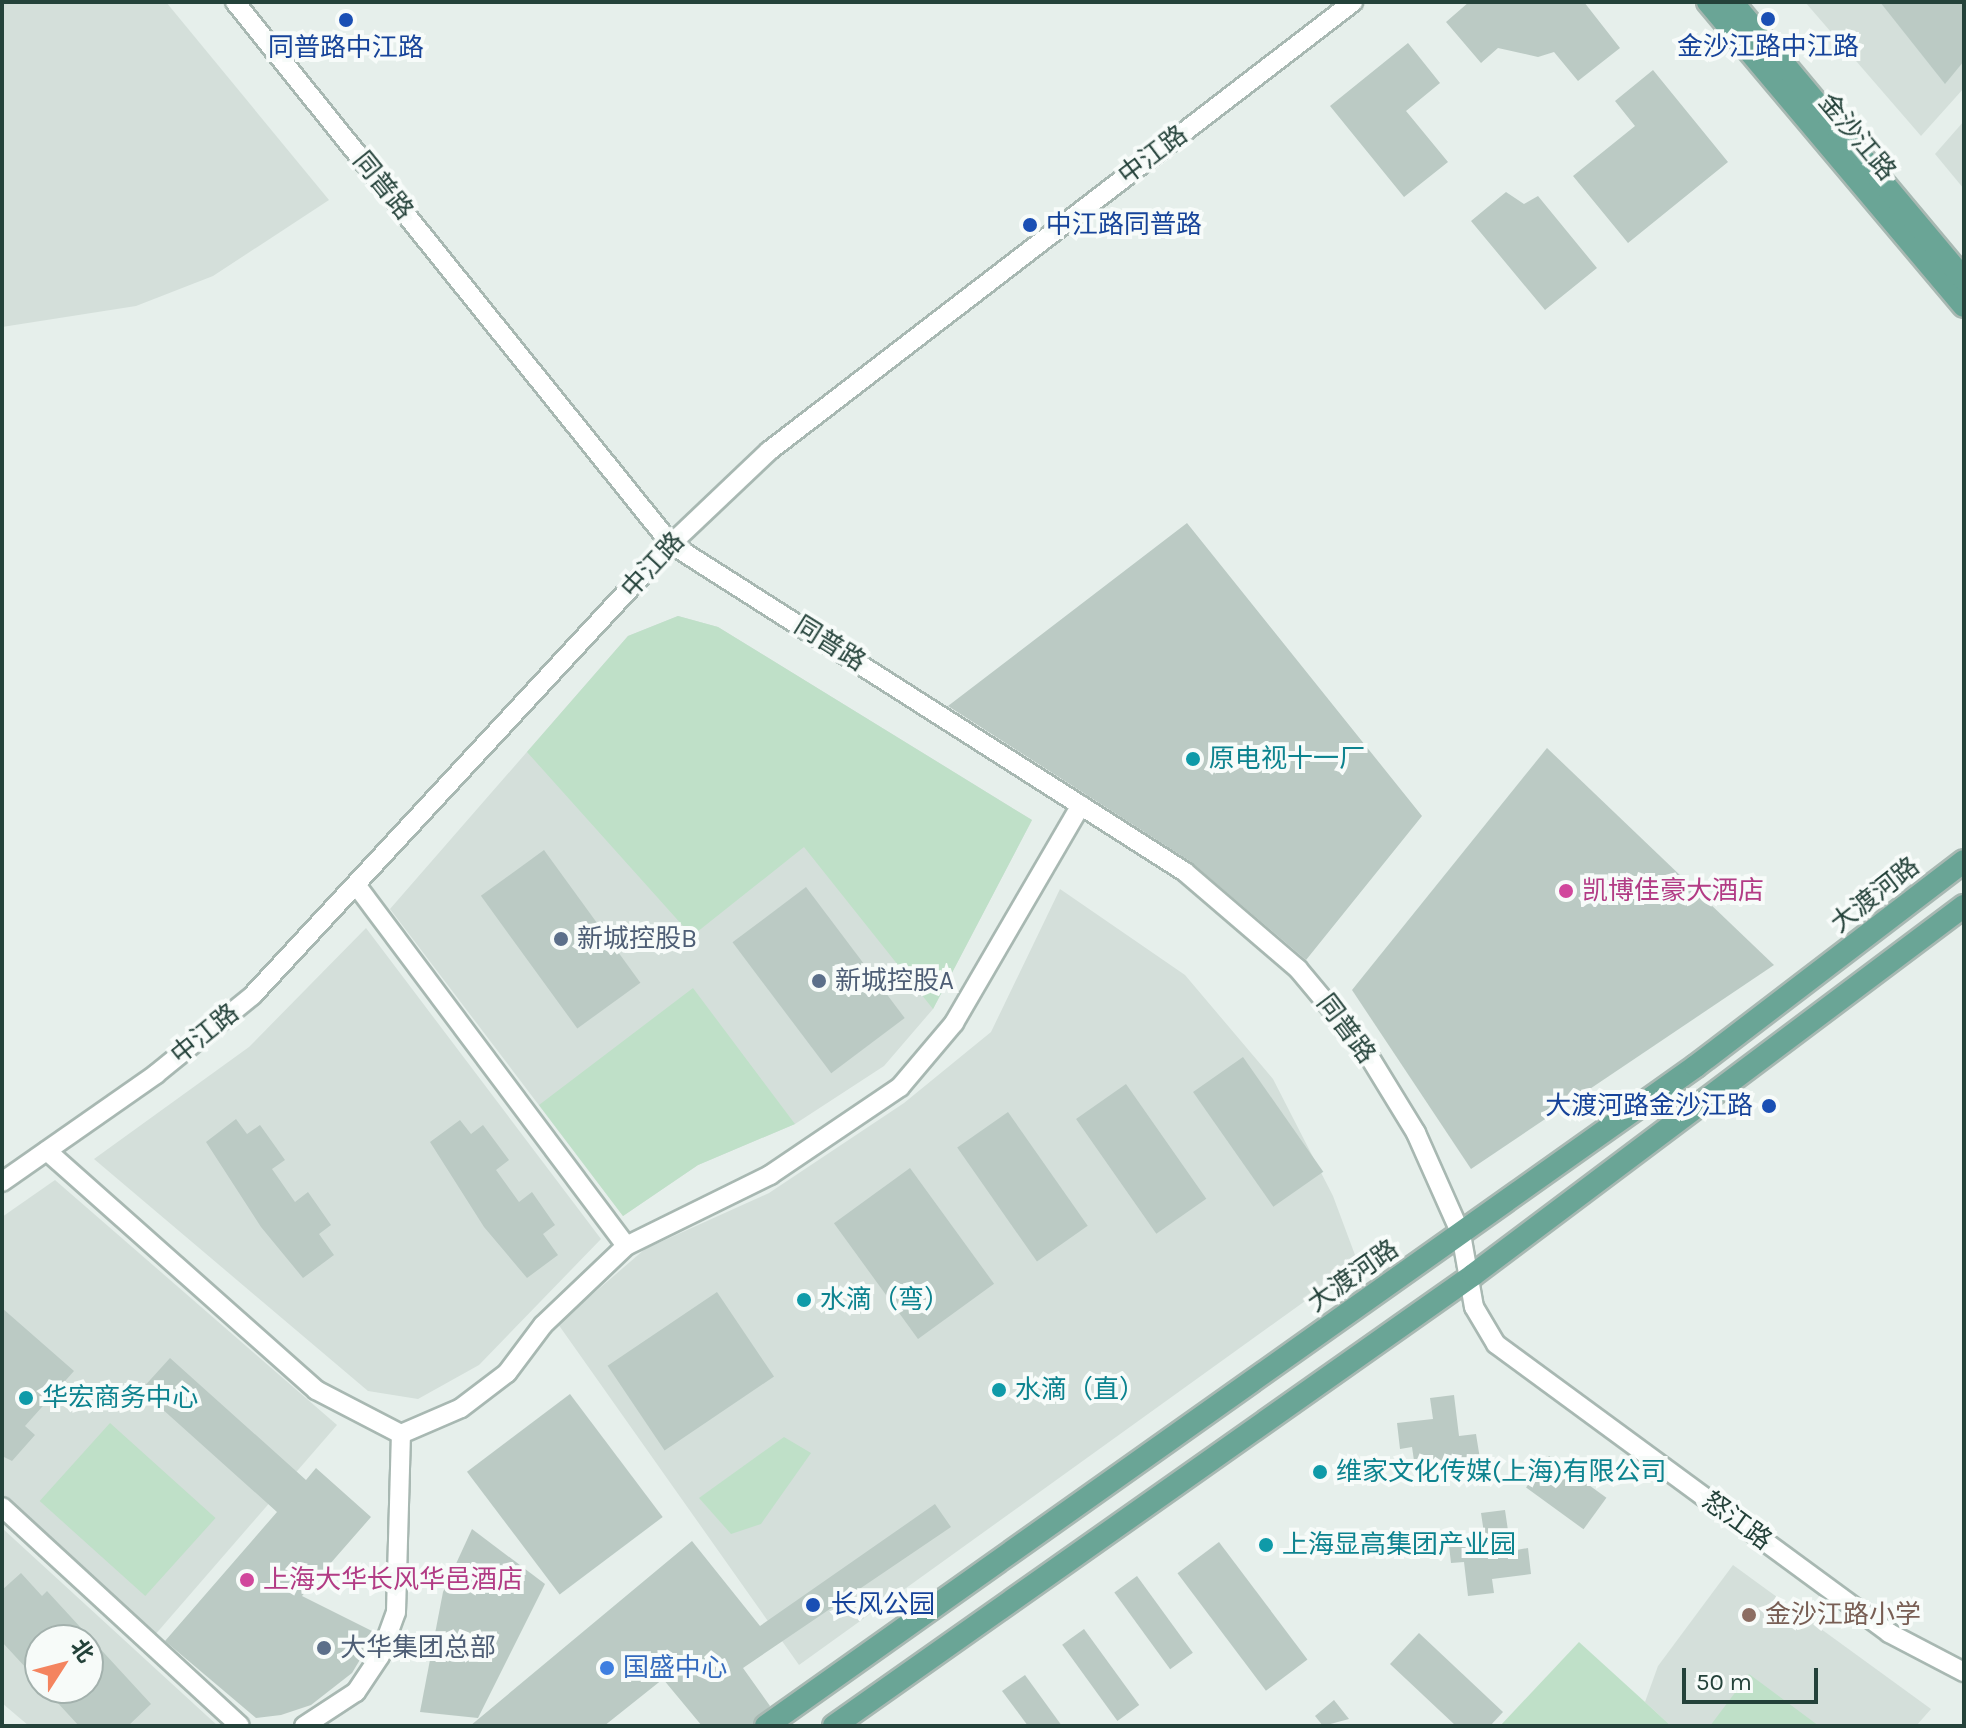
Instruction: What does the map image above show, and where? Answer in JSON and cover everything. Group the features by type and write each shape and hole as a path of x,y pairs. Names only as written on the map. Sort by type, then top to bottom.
{"main road":[{"name":"金沙江路","path":"1708,2 1964,306"},
{"name":"金沙江路","path":"1732,2 1964,279"},
{"name":"大渡河路","path":"766,1726 1765,1015 1964,861"},
{"path":"834,1726 1473,1275 1964,906"}],"street":[{"name":"同普路","path":"235,2 671,544 1185,872 1322,996 1364,1048 1416,1133 1461,1234"},
{"name":"中江路","path":"2,1182 252,996 671,544 769,451 1353,2"},
{"path":"401,1434 461,1408 507,1373 543,1325 626,1246 770,1175 900,1087 954,1023 1081,805"},
{"path":"357,886 626,1246"},
{"path":"47,1151 316,1390 401,1434"},
{"name":"怒江路","path":"1461,1234 1473,1275 1474,1307 1496,1344 1889,1633 1964,1672"},
{"path":"304,1726 326,1717 356,1692 380,1656 396,1612 401,1434"},
{"path":"2,1507 240,1726"}],"shaded area":[{"path":"2,2 166,2 329,200 213,276 136,306 2,327"},
{"path":"1805,2 1964,2 1964,88 1921,136"},
{"path":"1964,121 1964,189 1935,154"},
{"path":"678,616 718,627 1032,820 933,1009 884,1066 795,1124 698,1165 623,1216 390,909 628,636"},
{"path":"1060,889 1185,975 1273,1079 1333,1196 1358,1263 799,1665 558,1324 645,1249 769,1193 904,1103 991,1032"},
{"path":"366,928 601,1239 479,1365 418,1399 368,1391 94,1159 249,1047"},
{"path":"55,1180 337,1425 154,1636 2,1495 2,1217"},
{"path":"2,1528 218,1726 29,1726 2,1703"},
{"name":"金沙江路小学","path":"1733,1565 1931,1709 1916,1726 1671,1726 1645,1702 1658,1666"}],"green space":[{"path":"678,616 718,627 1032,820 933,1009 804,847 692,936 527,752 628,636"},
{"path":"693,988 795,1124 698,1165 623,1216 539,1105"},
{"path":"110,1423 216,1518 145,1596 40,1501"},
{"path":"784,1437 811,1453 761,1524 731,1534 699,1498"},
{"path":"1579,1642 1645,1702 1671,1726 1500,1726"},
{"path":"1749,1674 1819,1726 1710,1726"}],"building":[{"path":"1469,2 1584,2 1620,48 1578,81 1554,52 1538,57 1498,48 1481,63 1446,22"},
{"path":"1880,2 1964,2 1964,61 1945,84"},
{"path":"1408,43 1440,83 1406,111 1448,162 1404,197 1330,106"},
{"path":"1653,70 1728,162 1628,243 1573,176 1635,126 1615,101"},
{"path":"1506,192 1524,204 1538,196 1597,268 1545,310 1471,221"},
{"name":"原电视十一厂","path":"1187,523 1422,816 1306,960 1191,862 948,706"},
{"name":"凯博佳豪大酒店","path":"1547,748 1774,965 1471,1169 1352,990"},
{"name":"新城控股B","path":"544,850 640,983 577,1029 481,896"},
{"name":"新城控股A","path":"806,887 905,1018 831,1073 733,942"},
{"path":"1243,1057 1323,1172 1273,1207 1193,1092"},
{"path":"1126,1084 1206,1199 1156,1234 1076,1119"},
{"path":"1008,1112 1088,1226 1037,1261 957,1148"},
{"path":"236,1119 247,1134 260,1125 285,1160 272,1169 295,1202 308,1192 331,1225 319,1234 334,1255 303,1278 261,1227 206,1142"},
{"path":"460,1120 471,1134 483,1125 509,1160 496,1170 519,1202 532,1192 555,1225 543,1234 558,1255 527,1278 484,1227 430,1142"},
{"path":"910,1168 994,1284 918,1339 834,1223"},
{"path":"717,1292 774,1377 665,1450 608,1366"},
{"name":"华宏商务中心","path":"2,1308 74,1371 25,1426 35,1435 12,1461 2,1456"},
{"path":"170,1358 306,1480 316,1468 371,1517 302,1596 376,1633 352,1673 311,1705 281,1715 256,1718 165,1641 277,1512 141,1390"},
{"path":"570,1394 663,1517 560,1595 467,1472"},
{"path":"1454,1395 1459,1436 1476,1434 1480,1459 1441,1464 1443,1478 1417,1481 1412,1447 1400,1449 1397,1423 1433,1419 1430,1398"},
{"path":"1549,1456 1606,1498 1584,1529 1526,1488"},
{"name":"国盛中心","path":"935,1504 951,1527 743,1668 770,1706 752,1726 702,1726 663,1679 604,1726 470,1726 692,1541 760,1626"},
{"path":"1505,1510 1511,1551 1528,1548 1531,1574 1492,1579 1494,1593 1468,1596 1464,1562 1451,1563 1448,1537 1484,1533 1481,1513"},
{"path":"472,1529 545,1584 478,1718 420,1712 443,1592"},
{"path":"1219,1542 1307,1659 1266,1691 1177,1573"},
{"path":"21,1573 42,1596 47,1591 77,1624 24,1624 24,1666 2,1642 2,1590"},
{"path":"1137,1576 1193,1653 1170,1669 1114,1592"},
{"path":"1084,1629 1139,1705 1117,1721 1062,1645"},
{"path":"1419,1633 1503,1712 1490,1726 1456,1726 1390,1664"},
{"path":"104,1653 151,1704 128,1726 79,1726 59,1704 104,1704"},
{"path":"1025,1675 1062,1726 1028,1726 1002,1691"},
{"path":"1334,1700 1349,1719 1323,1726 1315,1716"}],"place":[{"name":"金沙江路中江路","path":"1768,19"},
{"name":"同普路中江路","path":"346,20"},
{"name":"中江路同普路","path":"1030,225"},
{"name":"原电视十一厂","path":"1193,759"},
{"name":"凯博佳豪大酒店","path":"1566,891"},
{"name":"新城控股B","path":"561,939"},
{"name":"新城控股A","path":"819,981"},
{"name":"大渡河路金沙江路","path":"1769,1106"},
{"name":"水滴（弯）","path":"804,1300"},
{"name":"水滴（直）","path":"999,1390"},
{"name":"华宏商务中心","path":"26,1398"},
{"name":"维家文化传媒(上海)有限公司","path":"1320,1472"},
{"name":"上海显高集团产业园","path":"1266,1545"},
{"name":"上海大华长风华邑酒店","path":"247,1580"},
{"name":"长风公园","path":"813,1605"},
{"name":"金沙江路小学","path":"1749,1615"},
{"name":"大华集团总部","path":"324,1648"},
{"name":"国盛中心","path":"607,1668"}]}
